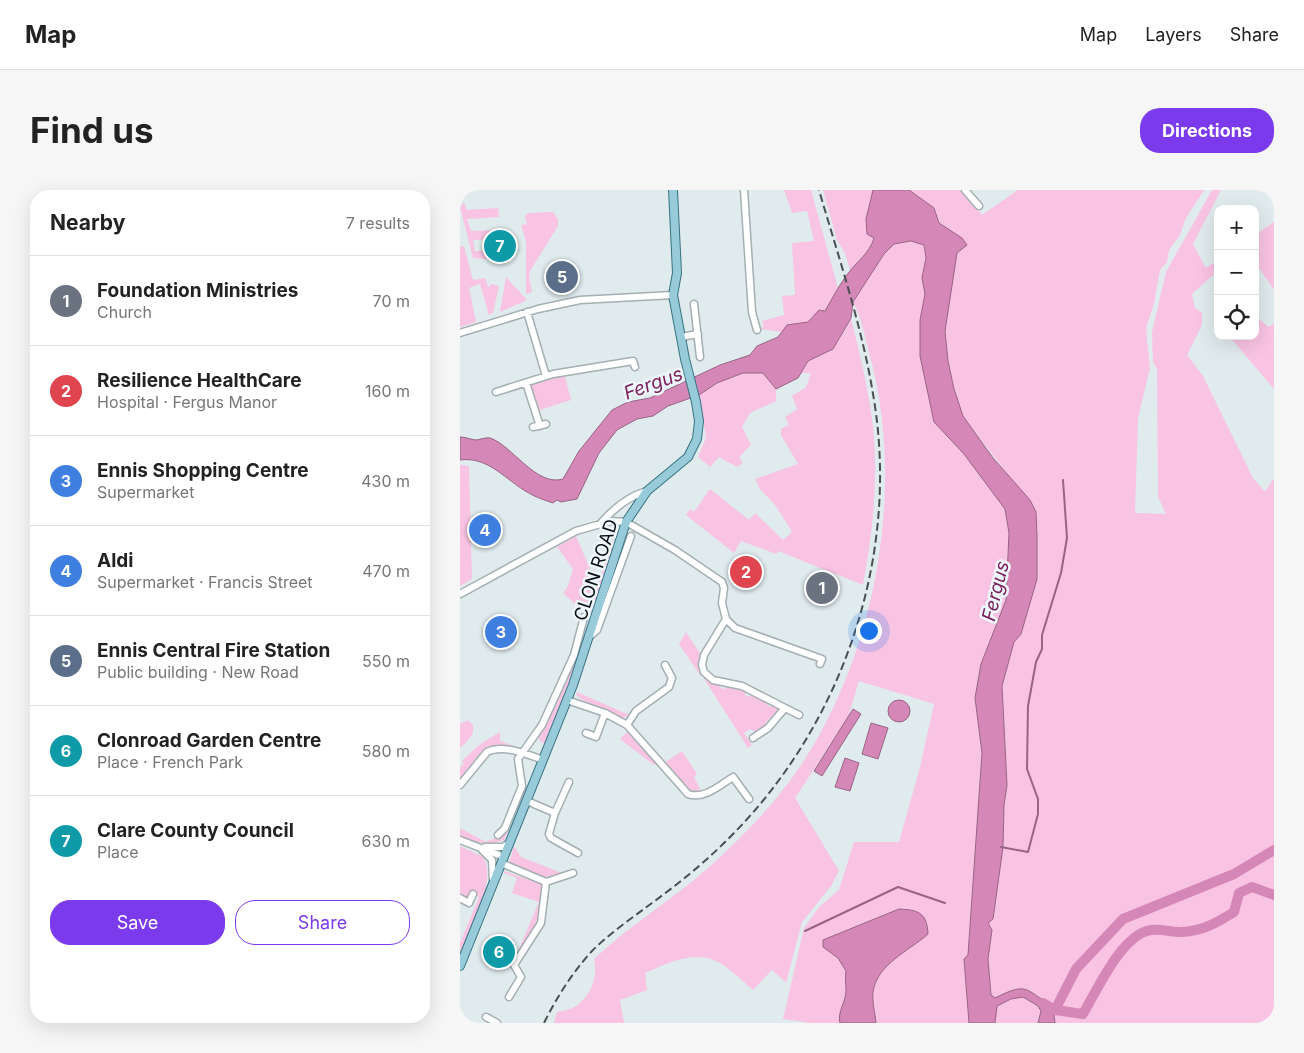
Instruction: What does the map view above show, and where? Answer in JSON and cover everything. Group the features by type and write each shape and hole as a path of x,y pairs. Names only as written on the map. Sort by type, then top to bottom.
{"main road":[{"name":"CLON ROAD","path":"460,966 568,700 619,556 626,522 647,491 692,452 699,427 696,402 688,374 673,295 677,273 673,190"}],"street":[{"path":"744,190 752,312 757,330"},
{"path":"965,190 979,206"},
{"path":"460,333 527,312 597,298 673,295"},
{"path":"694,304 700,357"},
{"path":"527,312 546,376"},
{"path":"681,337 698,334"},
{"path":"496,392 546,376 633,361 635,367"},
{"path":"526,383 540,426"},
{"path":"601,522 611,512 638,494 647,491"},
{"path":"460,594 576,531 601,522 626,522 717,577 724,588 722,603 726,619 734,628 822,660 820,664"},
{"path":"619,556 631,536"},
{"path":"498,835 505,828 522,786 518,759 524,754 542,725 574,654 584,617"},
{"path":"726,619 704,654 702,665 704,672 713,680 742,686 799,715"},
{"path":"627,725 636,711 669,687 672,678 665,665"},
{"path":"568,700 605,713 627,725 688,794 696,797 703,795 733,776 749,800"},
{"path":"753,738 768,728 784,708"},
{"path":"586,733 600,738 605,713"},
{"path":"460,785 487,752 498,749 543,760"},
{"path":"569,782 554,813 549,834 551,838 578,853"},
{"path":"527,801 554,813"},
{"path":"460,840 503,860 509,868 546,882 573,873"},
{"path":"474,846 496,848 510,843"},
{"path":"474,846 492,860 493,883"},
{"path":"509,997 520,977 514,965 541,923 546,882"},
{"path":"460,898 470,903 474,894"},
{"path":"486,1017 497,1023"}],"shaded area":[{"path":"784,190 811,190 838,288 825,311 812,316 808,322 787,325 782,332 760,329 764,326 762,321 784,315 782,296 795,295 792,243 814,241 807,211 792,213"},
{"path":"823,190 873,190 866,219 874,237 871,248 850,270 845,253 837,240"},
{"path":"873,190 909,190 934,208 939,223 962,238 967,245 957,253 945,331 948,361 954,389 963,416 993,458 1030,500 1036,512 1037,579 1021,634 1014,642 1002,686 1007,785 1004,805 1003,847 993,919 988,923 992,930 988,959 991,995 995,998 1021,989 1031,992 1053,1006 1055,1023 1038,1023 1041,1011 1038,1006 1023,997 1011,999 997,1006 995,1023 969,1023 964,959 968,955 982,753 975,698 981,664 1006,600 1009,533 1005,509 964,454 934,422 920,356 920,320 925,294 922,278 926,258 924,245 911,241 894,244 884,254 853,302 851,318 833,349 808,361 798,378 776,389 763,373 743,373 717,383 699,395 668,406 653,416 637,419 617,430 599,453 577,499 561,502 557,500 553,503 530,494 488,465 470,460 460,460 460,437 475,440 490,438 507,448 543,477 553,480 563,479 579,451 612,410 628,402 650,398 720,365 750,355 757,346 778,337 787,325 808,322 819,310 825,311 843,280 866,253 874,238 867,234 866,219"},
{"path":"909,190 961,190 982,215 1018,190 1204,190 1186,218 1180,235 1169,250 1167,262 1160,270 1154,304 1146,328 1150,368 1138,418 1135,513 1166,514 1158,497 1157,369 1153,362 1152,332 1166,272 1212,190 1221,190 1193,244 1206,268 1214,263 1214,276 1192,294 1195,308 1202,313 1202,325 1187,355 1203,376 1253,478 1265,492 1274,478 1274,1023 1055,1023 1053,1006 1031,992 1021,989 995,998 991,996 988,959 992,930 988,923 993,919 1003,847 1004,805 1007,785 1002,686 1014,642 1021,634 1037,579 1036,512 963,416 954,389 948,361 945,331 957,253 962,238 939,223 934,208"},
{"path":"464,202 467,210 498,208 499,217 467,219 471,231 497,230 497,239 473,240 475,251 498,251 498,260 473,258 460,207"},
{"path":"553,212 558,219 558,226 530,271 529,277 532,292 526,294 526,241 521,225 527,224 525,216 528,213"},
{"path":"1274,222 1274,290 1259,268 1259,232"},
{"path":"911,241 924,245 926,258 922,278 925,294 920,320 934,422 964,454 1005,509 1009,533 1006,600 975,698 982,753 968,955 964,959 969,1023 811,1023 783,1019 804,928 819,907 839,890 854,842 899,842 920,767 934,704 859,681 848,717 795,798 839,871 831,886 802,922 786,983 772,970 753,990 730,970 716,961 698,957 689,958 670,962 645,973 647,990 620,1000 624,1023 554,1023 557,1012 576,1006 582,1002 590,991 595,972 594,959 706,870 771,805 811,750 837,700 858,646 873,590 882,532 885,475 882,418 862,324 853,302 884,254 894,244"},
{"path":"464,246 473,280 485,278 488,287 492,284 499,286 493,313 489,315 480,284 469,288 476,322 460,327 460,247"},
{"path":"506,277 527,300 500,312"},
{"path":"851,318 870,404 875,456 872,521 863,585 778,551 776,554 741,541 734,553 686,515 690,509 694,512 710,489 749,520 755,513 783,540 792,532 776,506 760,489 755,479 798,464 781,435 781,429 789,425 785,417 797,409 792,396 806,387 811,373 801,373 808,361 833,349"},
{"path":"1259,319 1269,327 1274,323 1274,389 1232,340 1259,340"},
{"path":"743,373 763,373 776,389 776,401 750,413 742,427 751,445 739,457 743,463 737,467 719,457 710,467 698,457 706,438 699,395 717,383"},
{"path":"567,374 565,377 571,400 540,410 538,413 531,385"},
{"path":"460,465 469,466 472,579 460,586"},
{"path":"608,524 612,530 613,537 601,526"},
{"path":"576,536 591,571 594,570 599,581 613,538 603,580 591,613 581,610 563,593 567,588 573,569 557,547"},
{"path":"686,632 701,655 699,668 703,676 700,675 679,644"},
{"path":"583,639 575,667 545,743 541,742 537,735 562,691 573,665 579,643"},
{"path":"703,677 721,684 720,688 726,689 727,685 746,691 745,695 750,697 752,693 768,701 766,704 770,707 773,704 780,708 772,721 770,718 765,723 768,726 757,733 750,729 744,733 752,745 748,748"},
{"path":"577,692 629,715 623,718 581,699 576,695"},
{"path":"899,700 909,707 910,711 903,721 899,722 889,715 888,711 895,701"},
{"path":"853,709 861,714 822,776 814,771"},
{"path":"468,720 473,725 473,733 460,748 460,724"},
{"path":"871,723 888,728 878,759 862,754"},
{"path":"500,732 500,741 518,748 498,746 486,749 476,758 460,780 460,767 464,764 462,761 479,745"},
{"path":"627,732 656,764 654,765 620,739"},
{"path":"682,751 697,774 694,777 701,791 699,793 689,791 664,763"},
{"path":"845,758 859,763 850,791 835,787"},
{"path":"524,788 526,789 504,840 482,843 460,837 460,828 486,842 504,834"},
{"path":"460,846 483,857 487,867 487,879 481,905 460,953 460,943 479,897 471,893 469,897 460,895"},
{"path":"514,846 521,857 562,873 542,877 528,874 515,868 509,864"},
{"path":"504,871 544,885 541,907 535,924 515,958 539,902 512,893 517,878 504,873"},
{"path":"899,909 912,910 921,914 926,921 928,934 887,966 876,982 873,992 873,1004 876,1023 840,1023 839,1019 846,995 846,971 838,958 823,947 823,940"},
{"path":"1024,996 1038,1006 1041,1011 1038,1023 995,1023 997,1006 1011,999"}],"waterway":[{"path":"1001,847 1028,852 1038,814 1038,799 1027,769 1028,706 1036,662 1042,649 1042,635 1061,573 1067,538 1063,480"},
{"path":"1055,1010 1076,969 1123,919 1234,874 1274,850"},
{"path":"805,931 898,887 945,903"},
{"path":"1043,1003 1055,1010 1083,1014 1111,964 1130,941 1140,934 1151,930 1178,932 1209,926 1234,912 1239,893 1252,887 1274,895"}],"railway":[{"path":"544,1023 565,986 592,951 708,858 726,841 766,796 801,747 830,694 853,638 869,580 878,520 880,460 874,400 864,347 819,190"}],"place":[{"name":"Clare County Council","path":"500,246"},
{"name":"Ennis Central Fire Station","path":"562,277"},
{"name":"Aldi","path":"485,530"},
{"name":"Resilience HealthCare","path":"746,572"},
{"name":"Foundation Ministries","path":"822,588"},
{"name":"Ennis Shopping Centre","path":"501,632"},
{"name":"Clonroad Garden Centre","path":"499,952"}],"water label":[{"name":"Fergus","path":"653,383"},
{"name":"Fergus","path":"995,591"}]}
